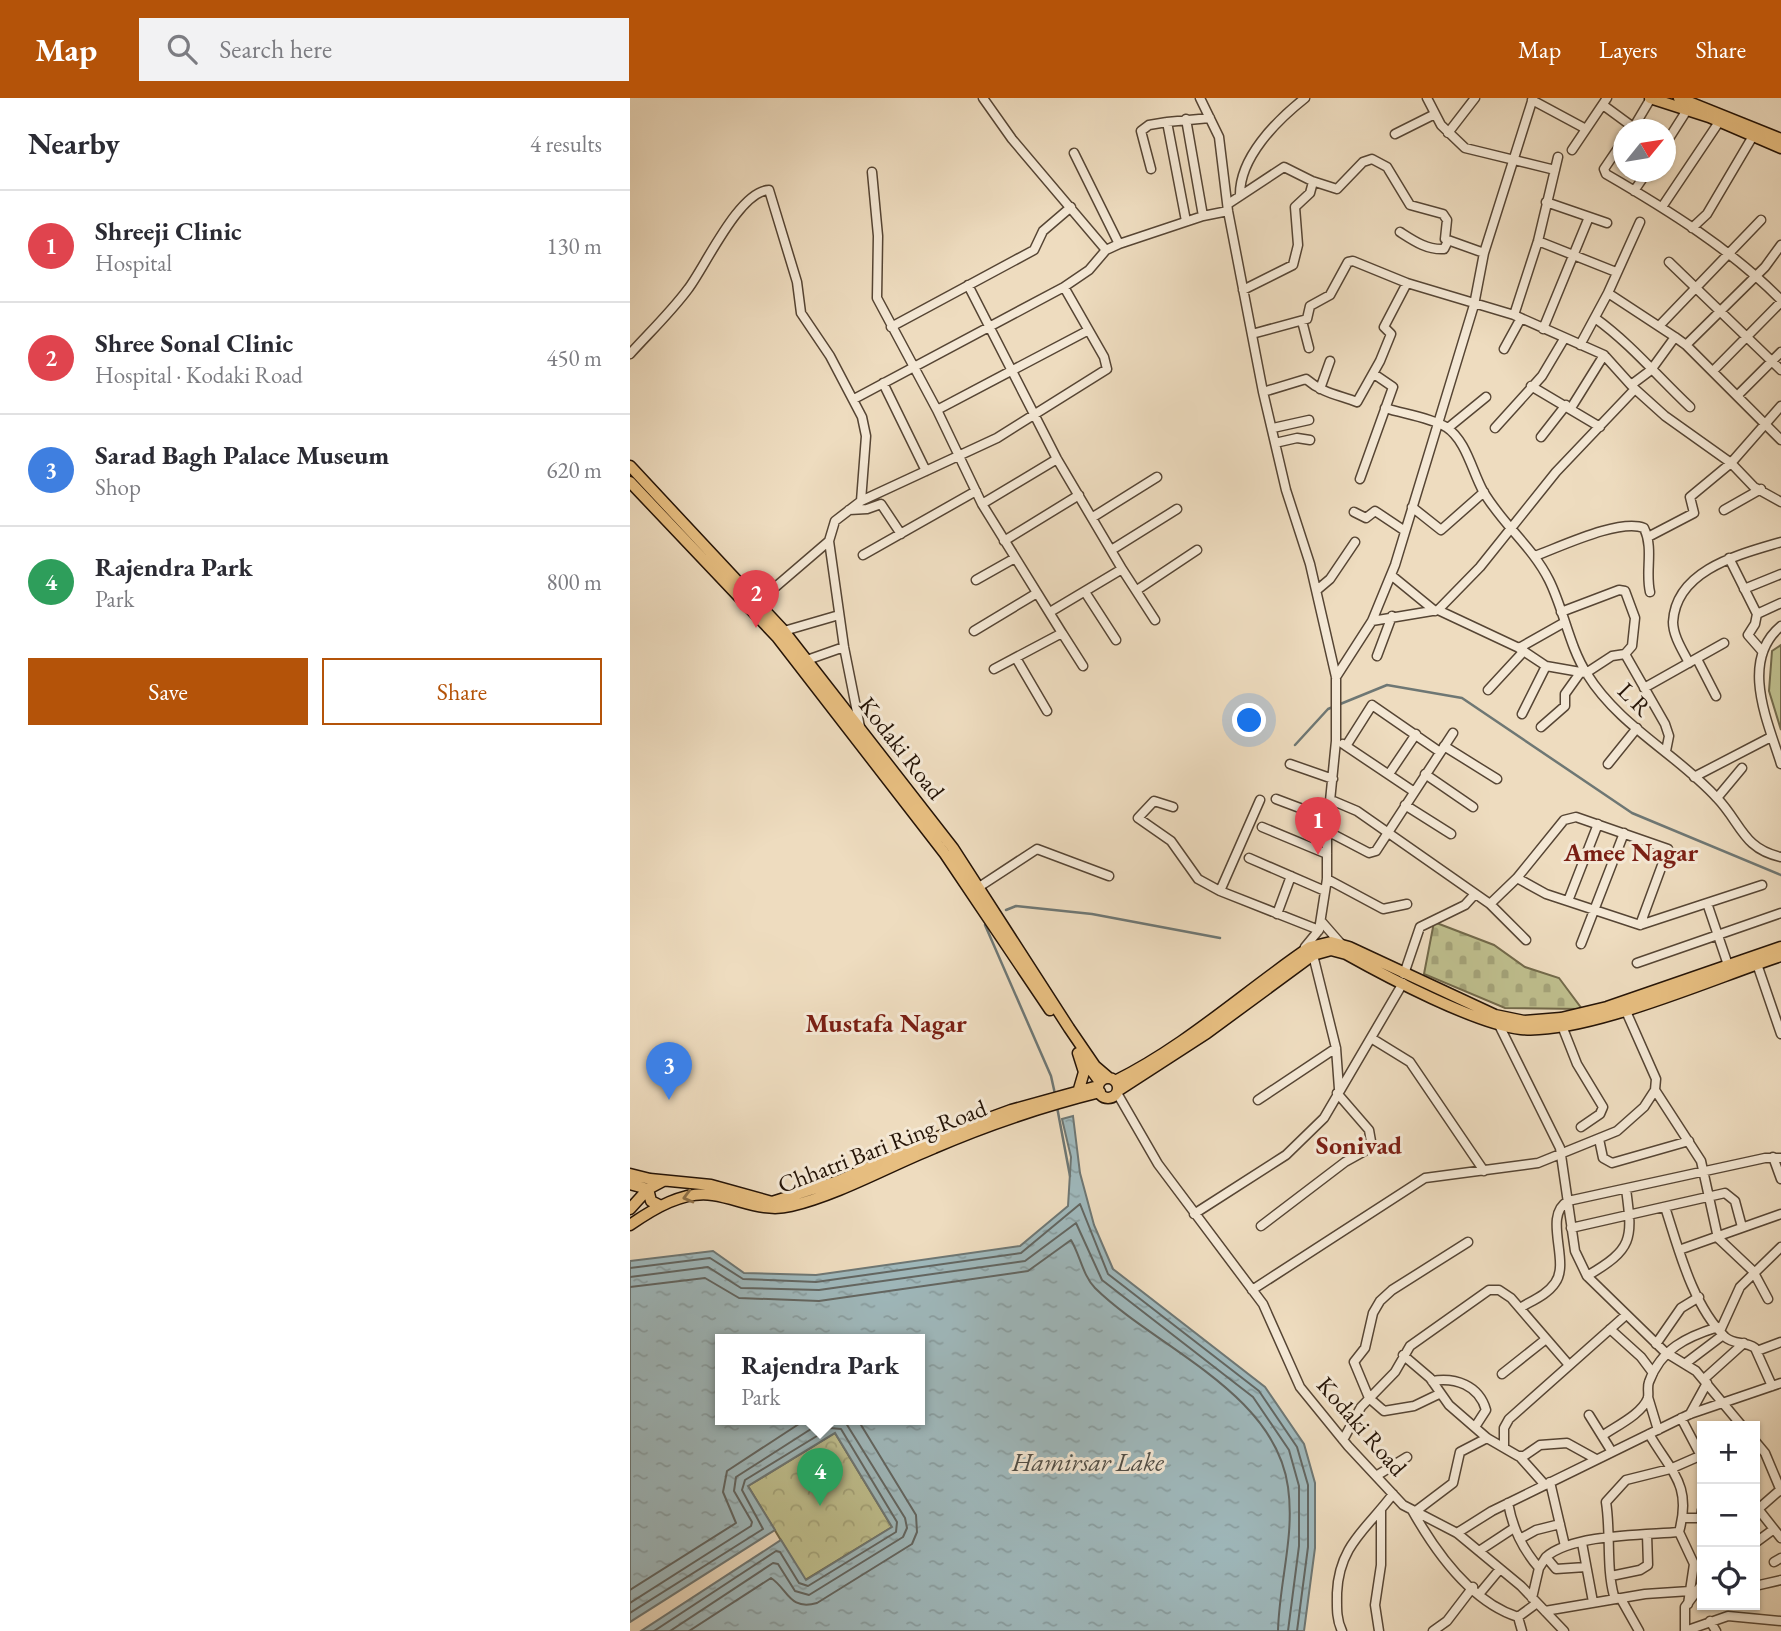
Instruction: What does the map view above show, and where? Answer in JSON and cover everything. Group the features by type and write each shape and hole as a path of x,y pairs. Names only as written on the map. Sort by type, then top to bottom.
{"main road":[{"path":"1650,98 1720,122 1781,148"},
{"path":"1679,98 1781,139"},
{"name":"Kodaki Road","path":"630,466 784,631 953,848 1109,1088"},
{"name":"Kodaki Road","path":"630,482 777,637 945,854 1078,1053 1109,1088"},
{"name":"Chhatri Bari Ring Road","path":"630,1174 711,1185 772,1202 790,1198 838,1181 932,1139 1079,1088 1109,1088 1191,1034 1310,947 1331,942 1342,945"},
{"path":"1342,945 1403,978"},
{"path":"1497,1020 1561,1018 1606,1007 1781,947"},
{"path":"1313,954 1331,950 1346,954 1523,1029 1562,1026 1625,1009 1781,956"},
{"name":"Chhatri Bari Ring Road","path":"630,1224 662,1206 697,1194 772,1210 792,1206 974,1132 1109,1088 1207,1032 1313,954"},
{"path":"1078,1053 1084,1072 1079,1088"},
{"path":"630,1209 648,1189 669,1181"},
{"path":"630,1184 648,1189"},
{"path":"648,1189 651,1201 662,1206"}],"street":[{"path":"984,98 1012,139 1106,250"},
{"path":"1200,98 1219,137 1228,208 1263,392 1317,590 1336,677 1336,741 1327,831 1327,879 1320,926 1314,939 1287,963"},
{"path":"1240,197 1242,170 1290,110 1305,98"},
{"path":"1448,133 1475,98"},
{"path":"1639,119 1650,98"},
{"path":"1336,677 1372,621 1391,575 1474,304 1484,253 1530,99 1586,129"},
{"path":"1432,100 1435,114 1448,133 1465,148 1555,170"},
{"path":"1572,150 1605,101 1624,119"},
{"path":"1676,126 1687,110"},
{"path":"1395,134 1435,114"},
{"path":"1151,169 1142,131 1149,125 1210,118"},
{"path":"1186,119 1203,216"},
{"path":"1167,122 1186,221"},
{"path":"1662,207 1720,122"},
{"path":"1692,228 1707,214 1753,136"},
{"path":"1074,153 1119,244"},
{"path":"1504,349 1518,317 1558,157"},
{"path":"1613,158 1605,172 1613,177"},
{"path":"854,399 1064,287 1089,270 1106,250 1228,208 1284,167 1337,189 1363,162 1378,161 1395,177 1410,205 1443,214 1447,220 1445,239 1484,253"},
{"path":"872,173 878,253 875,284 877,298 937,410 982,504 1083,666"},
{"path":"1243,290 1293,265 1298,245 1295,207 1310,193 1313,181"},
{"path":"1620,182 1662,207 1757,275 1781,301 1713,371"},
{"path":"1634,191 1640,182"},
{"path":"630,354 688,289 724,230 748,204 767,190 772,195 797,282 801,313 854,399 866,436 861,501"},
{"path":"1546,202 1607,223"},
{"path":"891,327 1034,250 1043,231 1071,207"},
{"path":"1543,329 1590,217"},
{"path":"1660,325 1695,285 1761,220"},
{"path":"1580,345 1608,293 1640,222"},
{"path":"1400,232 1420,245 1440,250 1444,249 1448,241"},
{"path":"1538,241 1616,272"},
{"path":"1686,345 1757,275 1781,245"},
{"path":"1252,334 1308,317 1310,306 1330,295 1350,261 1407,283 1518,317 1604,355 1633,387 1665,416 1731,463 1754,487 1781,502"},
{"path":"1669,261 1781,370"},
{"path":"1263,392 1302,379 1320,389 1357,402 1374,374 1391,334 1384,327 1407,283"},
{"path":"968,285 1057,459 1155,620"},
{"path":"860,729 839,615 829,541 832,526 861,501 959,457 1107,369 1104,357 1064,287"},
{"path":"1608,293 1660,325 1686,345 1781,440"},
{"path":"1595,318 1630,344 1651,370 1690,407"},
{"path":"1302,321 1308,348"},
{"path":"937,410 1087,331"},
{"path":"1372,621 1437,610 1480,567 1556,472 1651,370 1675,337"},
{"path":"1495,428 1510,415 1548,368 1564,339"},
{"path":"1737,396 1781,352"},
{"path":"1541,437 1569,406 1604,355"},
{"path":"1320,389 1329,360"},
{"path":"1360,479 1394,387 1374,374"},
{"path":"883,383 926,471"},
{"path":"1531,386 1569,406 1600,427"},
{"path":"1448,428 1486,397"},
{"path":"1648,537 1694,513 1690,497 1731,463 1781,406"},
{"name":"L R","path":"1385,408 1438,423 1448,428 1460,441 1484,492 1509,529 1535,556 1561,612 1583,673 1637,728 1717,798 1750,844 1781,857"},
{"path":"1273,428 1309,420"},
{"path":"1275,443 1297,438 1310,440"},
{"path":"982,504 1057,459"},
{"path":"1093,517 1157,477"},
{"path":"1724,510 1761,489"},
{"path":"863,555 976,491"},
{"path":"1412,507 1441,530 1484,492"},
{"path":"1004,541 1079,495"},
{"path":"849,510 867,509 881,504 901,534"},
{"path":"1113,549 1177,509"},
{"path":"1354,512 1366,518 1375,511 1405,531"},
{"path":"1535,556 1607,530 1639,526 1644,528 1648,537 1647,579 1650,592"},
{"path":"758,603 829,541"},
{"path":"1317,590 1330,579 1355,542"},
{"path":"1716,696 1673,624 1677,607 1697,577 1729,558 1781,542"},
{"path":"1137,590 1198,550"},
{"path":"976,580 1015,558"},
{"path":"1729,558 1757,614"},
{"path":"1050,612 1122,569"},
{"path":"1744,589 1781,574"},
{"path":"1391,575 1437,610 1521,650 1546,666 1583,673"},
{"path":"1541,727 1565,706 1565,694 1583,673 1612,656 1625,654 1632,646 1635,618 1625,591 1619,590 1561,612"},
{"path":"1085,592 1116,640"},
{"path":"974,631 1037,593"},
{"path":"1762,651 1748,635 1757,614 1781,603"},
{"path":"784,631 839,615"},
{"path":"1377,656 1392,616"},
{"path":"1488,690 1521,650 1565,622"},
{"path":"1781,626 1762,651 1757,676 1771,737 1781,764"},
{"path":"994,669 1062,634"},
{"path":"1644,688 1724,643"},
{"path":"807,660 844,647"},
{"path":"1625,654 1669,736 1665,751"},
{"path":"1016,658 1047,710"},
{"path":"1522,714 1546,666"},
{"path":"1346,746 1372,705 1416,734 1497,779"},
{"path":"1608,764 1637,728"},
{"path":"1327,831 1373,853 1453,733"},
{"path":"1389,774 1416,734"},
{"path":"1694,777 1771,737"},
{"path":"1336,741 1413,791"},
{"path":"1290,764 1333,779"},
{"path":"1717,798 1742,768"},
{"path":"1425,774 1473,807"},
{"path":"1276,799 1329,819"},
{"path":"1220,891 1259,800"},
{"path":"1331,800 1345,805 1490,904 1526,940"},
{"path":"1173,807 1154,801 1138,818 1171,841 1198,879 1277,914 1320,926 1342,945"},
{"path":"1405,805 1451,834"},
{"path":"1490,904 1517,878 1564,820 1576,817 1667,848 1670,852 1640,925"},
{"path":"1568,901 1598,824"},
{"path":"1262,827 1326,854"},
{"path":"1581,944 1624,833"},
{"path":"979,887 1038,849 1109,876"},
{"path":"1249,858 1325,891"},
{"path":"1277,914 1291,876"},
{"path":"1517,878 1546,894 1640,925 1762,885"},
{"path":"1327,879 1383,909 1407,904"},
{"path":"1194,1214 1286,1155 1324,1118 1403,978 1420,927 1465,905 1475,894"},
{"path":"1707,903 1728,965"},
{"path":"1637,963 1781,913"},
{"path":"1261,1226 1345,1162 1372,1147 1369,1130 1338,1091 1336,1048 1313,954"},
{"path":"1757,964 1781,1034"},
{"path":"1625,1009 1653,1068 1655,1090 1689,1141 1705,1172 1718,1238 1753,1271 1768,1299"},
{"path":"1497,1020 1561,1153 1575,1251 1587,1276 1656,1344 1686,1363 1705,1381 1738,1421"},
{"path":"1562,1026 1577,1064 1603,1107 1600,1114 1581,1127"},
{"path":"1371,1038 1410,1062 1484,1171"},
{"path":"1258,1100 1336,1048"},
{"name":"Kodaki Road","path":"1109,1088 1158,1164 1263,1304 1300,1387 1343,1440 1392,1494 1414,1510 1457,1533 1535,1600 1564,1631"},
{"path":"1251,1290 1425,1178 1538,1163 1599,1139 1636,1117 1655,1090"},
{"path":"1599,1139 1603,1158 1612,1163 1689,1141"},
{"path":"1520,1308 1551,1288 1559,1277 1558,1214 1568,1201 1777,1158 1781,1179"},
{"path":"1587,1276 1618,1258 1623,1252 1629,1233 1630,1215 1626,1189"},
{"path":"1571,1228 1725,1193 1734,1198 1742,1227"},
{"path":"1457,1533 1508,1503 1681,1418 1777,1384 1757,1352 1744,1343 1732,1342 1720,1331 1699,1297 1665,1207"},
{"path":"1679,1250 1781,1214"},
{"path":"1438,1394 1423,1403 1387,1412 1369,1398 1354,1362 1365,1348 1373,1313 1380,1301 1392,1290 1468,1242"},
{"path":"1686,1363 1720,1331 1734,1296 1753,1271 1781,1247"},
{"path":"1343,1440 1369,1398 1395,1372 1403,1355 1419,1339 1489,1290 1503,1292 1569,1365"},
{"path":"1656,1344 1681,1308 1699,1297"},
{"path":"1504,1447 1504,1428 1509,1419 1626,1315"},
{"path":"1610,1329 1641,1357 1653,1373"},
{"path":"1720,1331 1699,1333 1665,1352 1647,1385 1654,1432 1684,1493 1679,1532 1694,1564 1685,1631 1710,1621 1735,1617 1781,1621"},
{"path":"1502,1374 1546,1339"},
{"path":"1757,1352 1781,1342"},
{"path":"1690,1414 1705,1381 1744,1343"},
{"path":"1403,1355 1432,1381 1438,1394 1487,1438 1520,1457 1547,1484 1565,1546"},
{"path":"1432,1381 1454,1379 1480,1398 1486,1410 1475,1427"},
{"path":"1602,1436 1635,1414 1648,1397"},
{"path":"1589,1415 1612,1452"},
{"path":"1681,1418 1697,1446"},
{"path":"1487,1438 1460,1452 1453,1483 1414,1510 1446,1563 1505,1613 1518,1617"},
{"path":"1520,1457 1540,1445 1567,1443 1596,1460"},
{"path":"1760,1446 1765,1452 1780,1490 1760,1505"},
{"path":"1376,1476 1407,1457"},
{"path":"1639,1631 1621,1599 1614,1596 1606,1502 1626,1480 1670,1469 1697,1457"},
{"path":"1342,1631 1337,1610 1341,1564 1356,1535 1381,1510 1392,1494"},
{"path":"1508,1503 1514,1528 1524,1550 1539,1568"},
{"path":"1379,1631 1375,1605 1381,1565 1381,1510"},
{"path":"1760,1513 1781,1538"},
{"path":"1682,1518 1697,1518"},
{"path":"1520,1539 1536,1530 1560,1524"},
{"path":"1479,1551 1514,1528"},
{"path":"1760,1540 1774,1530"},
{"path":"1518,1617 1535,1600 1539,1568 1546,1557 1565,1546 1611,1538 1679,1532"},
{"path":"1611,1576 1640,1570 1648,1564 1647,1534"},
{"path":"1582,1543 1593,1602"},
{"path":"1546,1557 1556,1569 1586,1567"},
{"path":"1433,1631 1447,1621 1500,1569"},
{"path":"1760,1585 1781,1580"},
{"path":"1545,1611 1593,1602 1690,1591"},
{"path":"1688,1604 1697,1591"},
{"path":"1735,1617 1736,1610"},
{"path":"1518,1617 1522,1631"},
{"path":"1710,1621 1716,1631"}],"green space":[{"path":"1781,645 1781,730 1769,691 1772,651"},
{"path":"1434,922 1494,945 1525,967 1559,978 1582,1009 1505,1008 1424,974"},
{"path":"835,1433 892,1527 805,1580 748,1486"}],"water":[{"name":"Hamirsar Lake","path":"1073,1116 1080,1173 1094,1225 1113,1269 1265,1387 1304,1444 1315,1483 1315,1548 1304,1631 641,1631 781,1540 806,1580 892,1527 835,1433 748,1486 775,1530 630,1622 630,1261 713,1251 744,1273 816,1275 1020,1246 1068,1206 1071,1157 1062,1119"}],"waterway":[{"path":"1295,745 1328,709 1387,685 1462,698 1632,813 1781,875"},
{"path":"1006,910 1016,906 1092,914 1220,938"},
{"path":"985,925 1051,1076 1055,1094"},
{"path":"1057,1107 1070,1176"}],"place":[{"name":"Shree Sonal Clinic","path":"756,628"},
{"name":"Shreeji Clinic","path":"1318,855"},
{"name":"Sarad Bagh Palace Museum","path":"669,1100"},
{"name":"Rajendra Park","path":"820,1506"}],"district":[{"name":"Amee Nagar","path":"1631,852"},
{"name":"Mustafa Nagar","path":"886,1023"},
{"name":"Sonivad","path":"1359,1145"}]}
